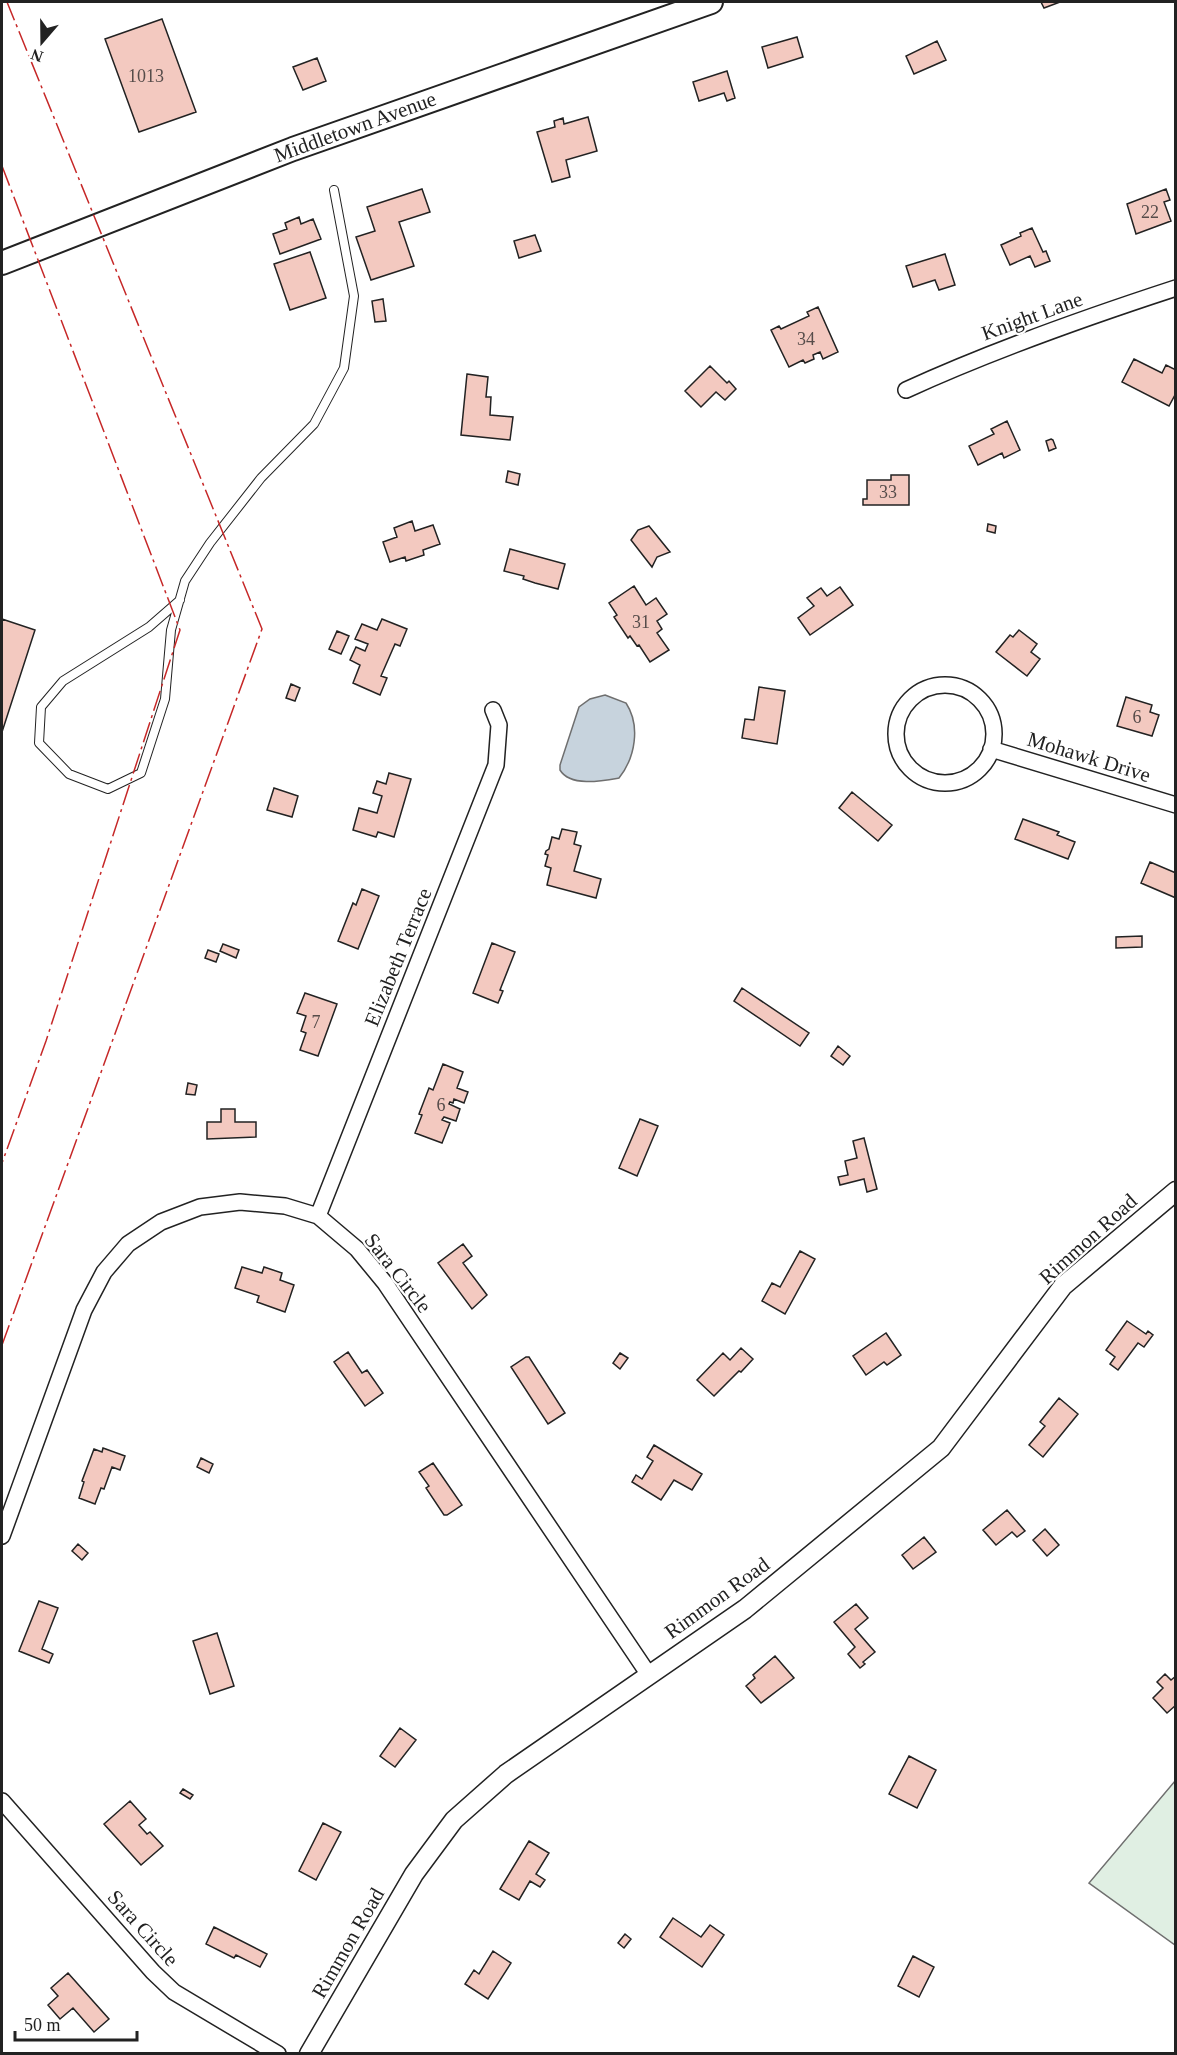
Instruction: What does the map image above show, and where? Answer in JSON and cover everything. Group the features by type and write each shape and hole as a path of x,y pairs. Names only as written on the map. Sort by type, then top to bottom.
{"main road":[{"name":"Middletown Avenue","path":"2,263 303,146 711,2"}],"street":[{"name":"Knight Lane","path":"906,390 997,351 1176,288"},
{"path":"941,685 957,686 976,696 989,713 993,728 991,749 984,764 967,777 951,782 930,780 915,773 901,756 896,735 897,720 905,705 921,691 941,685"},
{"name":"Elizabeth Terrace","path":"318,1216 496,765 499,725 493,710"},
{"name":"Mohawk Drive","path":"991,749 1176,805"},
{"name":"Rimmon Road","path":"309,2054 414,1874 454,1820 506,1774 745,1609 941,1448 1063,1286 1176,1191"},
{"name":"Sara Circle","path":"2,1536 84,1310 104,1272 128,1244 161,1222 200,1207 240,1202 285,1206 318,1216 357,1249 385,1283 649,1675"},
{"name":"Sara Circle","path":"2,1801 153,1972 174,1992 278,2054"}],"lane":[{"path":"180,600 149,627 63,681 41,707 39,743 69,774 108,789 141,773 165,699 171,630 180,600 185,582 210,543 261,478 314,424 344,368 354,296 334,190"}],"green space":[{"path":"1175,1781 1175,1945 1089,1883"}],"shaded area":[{"path":"605,695 626,703 631,712 635,732 629,761 619,778 587,782 571,779 560,770 560,765 579,707 590,699"}],"building":[{"path":"1041,2 1060,2 1044,8"},
{"path":"162,19 196,112 139,132 105,39"},
{"path":"797,37 803,57 768,68 762,47"},
{"path":"937,41 946,60 914,74 906,56"},
{"path":"317,58 326,81 303,90 293,67"},
{"path":"727,71 735,98 727,101 724,93 699,101 693,82"},
{"path":"588,117 597,151 566,160 570,177 552,182 537,132 555,127 554,121 563,118 564,124"},
{"path":"422,189 430,212 399,222 414,266 371,280 356,237 375,231 367,207"},
{"path":"1166,189 1170,200 1164,202 1171,221 1136,234 1127,204"},
{"path":"299,217 301,224 313,219 321,239 280,254 273,234 287,229 285,223"},
{"path":"1032,228 1043,252 1046,251 1050,261 1035,267 1030,256 1010,265 1001,245"},
{"path":"535,235 541,251 519,258 514,241"},
{"path":"310,252 326,298 290,310 274,264"},
{"path":"945,254 955,285 939,290 935,280 913,287 906,266"},
{"path":"383,299 386,321 375,322 372,301"},
{"path":"818,307 838,352 823,359 820,352 813,355 814,359 805,363 803,360 789,367 771,330 779,326 781,329 809,316 807,312"},
{"path":"1134,359 1162,373 1166,365 1176,370 1176,393 1169,406 1122,382"},
{"path":"710,366 736,389 725,400 716,392 701,407 685,391"},
{"path":"467,374 488,377 486,397 491,397 490,415 513,417 510,440 461,435"},
{"path":"1007,421 1020,450 1004,458 1002,453 978,465 969,446 994,434 991,429"},
{"path":"1051,439 1056,448 1049,451 1046,441"},
{"path":"508,471 520,474 518,485 506,482"},
{"path":"891,475 909,475 909,505 863,505 863,499 867,499 867,480 891,480"},
{"path":"412,521 415,531 433,525 440,544 423,550 424,555 406,561 405,557 390,562 383,542 397,537 394,528"},
{"path":"988,524 996,526 995,533 987,531"},
{"path":"649,526 670,552 657,557 652,567 631,540 638,530"},
{"path":"510,549 565,564 558,589 504,571"},
{"path":"634,586 646,605 656,598 667,614 657,621 662,629 657,633 669,650 650,662 639,645 637,646 630,636 628,638 614,617 617,615 609,603"},
{"path":"840,587 853,605 810,635 798,618 814,606 807,598 821,588 827,596"},
{"path":"2,619 35,630 2,732"},
{"path":"382,619 407,629 400,646 395,644 381,676 387,678 380,695 353,683 360,665 350,660 356,647 365,651 368,644 355,639 362,624 377,630"},
{"path":"1019,630 1037,644 1031,652 1040,659 1027,676 996,652 1010,635 1013,637"},
{"path":"337,631 349,636 341,654 329,649"},
{"path":"291,684 300,688 295,701 286,698"},
{"path":"759,687 785,691 777,744 742,738 745,719 754,720"},
{"path":"1126,697 1152,705 1150,712 1159,715 1152,736 1117,726"},
{"path":"389,773 411,779 394,837 378,832 376,837 353,830 359,808 377,813 382,796 373,793 377,781 386,784"},
{"path":"274,788 298,796 292,817 267,810"},
{"path":"852,792 892,825 878,841 839,808"},
{"path":"1023,819 1059,832 1057,835 1075,842 1068,859 1015,839"},
{"path":"562,829 577,832 574,844 581,846 574,871 601,879 596,898 547,885 551,868 545,866 548,855 545,854 552,837 559,839"},
{"path":"1150,862 1176,873 1176,898 1141,883"},
{"path":"362,889 379,896 358,949 338,941 353,903 356,905"},
{"path":"1142,936 1142,947 1116,948 1116,937"},
{"path":"492,943 515,952 500,990 503,991 498,1003 473,993"},
{"path":"223,944 239,950 236,958 220,951"},
{"path":"208,950 219,954 216,962 205,958"},
{"path":"742,988 809,1033 800,1046 734,1001"},
{"path":"305,993 337,1004 318,1056 300,1050 306,1033 301,1031 306,1016 297,1013"},
{"path":"838,1046 850,1056 843,1065 831,1056"},
{"path":"443,1064 463,1072 457,1088 468,1092 464,1103 454,1099 453,1103 450,1102 449,1104 460,1109 456,1121 444,1117 442,1120 450,1123 442,1143 415,1133 422,1115 419,1114 429,1088 433,1090"},
{"path":"188,1083 197,1085 195,1095 186,1094"},
{"path":"221,1109 235,1109 235,1122 256,1122 256,1137 207,1139 207,1122 221,1122"},
{"path":"640,1119 658,1126 637,1176 619,1168"},
{"path":"864,1138 877,1189 867,1192 864,1179 840,1185 838,1177 848,1175 845,1161 857,1158 853,1141"},
{"path":"463,1244 472,1256 463,1263 487,1295 472,1309 438,1263"},
{"path":"800,1251 815,1259 785,1314 762,1301 772,1283 780,1287"},
{"path":"242,1267 262,1273 264,1267 282,1273 280,1280 294,1285 285,1312 257,1302 259,1296 235,1288"},
{"path":"1127,1321 1146,1334 1148,1331 1153,1335 1144,1347 1138,1343 1118,1370 1110,1364 1115,1357 1106,1350"},
{"path":"886,1333 901,1355 887,1365 884,1362 866,1375 853,1356"},
{"path":"741,1348 753,1359 714,1396 697,1380 723,1353 730,1360"},
{"path":"348,1352 362,1373 367,1370 383,1393 365,1406 334,1362"},
{"path":"620,1353 628,1358 620,1369 613,1363"},
{"path":"529,1357 565,1413 548,1424 511,1367"},
{"path":"1059,1398 1078,1414 1043,1457 1029,1445 1045,1426 1040,1422"},
{"path":"654,1445 702,1474 692,1490 674,1480 661,1500 632,1482 636,1475 642,1479 653,1461 647,1457"},
{"path":"103,1448 125,1456 120,1470 112,1467 104,1489 101,1488 95,1504 79,1498 84,1482 82,1481 94,1449 102,1452"},
{"path":"201,1458 213,1464 209,1473 197,1467"},
{"path":"433,1463 462,1505 447,1515 444,1515 426,1488 429,1486 419,1472"},
{"path":"1007,1510 1025,1531 1017,1537 1012,1532 996,1545 983,1530"},
{"path":"1045,1529 1059,1545 1047,1556 1033,1540"},
{"path":"924,1537 936,1552 913,1569 902,1555"},
{"path":"78,1544 88,1553 82,1560 72,1551"},
{"path":"39,1601 58,1608 42,1649 53,1654 49,1663 19,1651"},
{"path":"856,1604 868,1618 855,1629 875,1652 863,1662 865,1664 860,1668 848,1654 855,1647 834,1622"},
{"path":"217,1633 234,1686 210,1694 193,1641"},
{"path":"775,1656 794,1678 761,1703 746,1686 755,1678 753,1675"},
{"path":"1165,1674 1171,1680 1176,1676 1176,1705 1167,1713 1153,1698 1163,1688 1157,1682"},
{"path":"400,1728 416,1740 395,1767 380,1756"},
{"path":"909,1756 936,1770 917,1808 889,1794"},
{"path":"183,1789 193,1795 190,1799 180,1793"},
{"path":"130,1801 146,1819 139,1825 147,1834 150,1832 163,1846 141,1865 104,1824"},
{"path":"323,1823 341,1832 316,1880 299,1871"},
{"path":"529,1841 549,1853 536,1874 545,1880 540,1887 530,1881 519,1900 500,1889"},
{"path":"673,1918 701,1937 710,1925 724,1935 702,1967 660,1937"},
{"path":"214,1927 267,1954 260,1967 236,1955 234,1958 206,1944"},
{"path":"625,1934 631,1939 624,1948 618,1943"},
{"path":"493,1951 511,1963 488,1999 465,1984 474,1970 479,1974"},
{"path":"913,1956 934,1967 919,1997 898,1986"},
{"path":"68,1973 109,2019 94,2032 73,2008 60,2019 48,2005 58,1996 51,1988"}],"power":[{"path":"2,1345 262,629 7,2"},
{"path":"2,166 180,630 46,1041 2,1163"}]}
